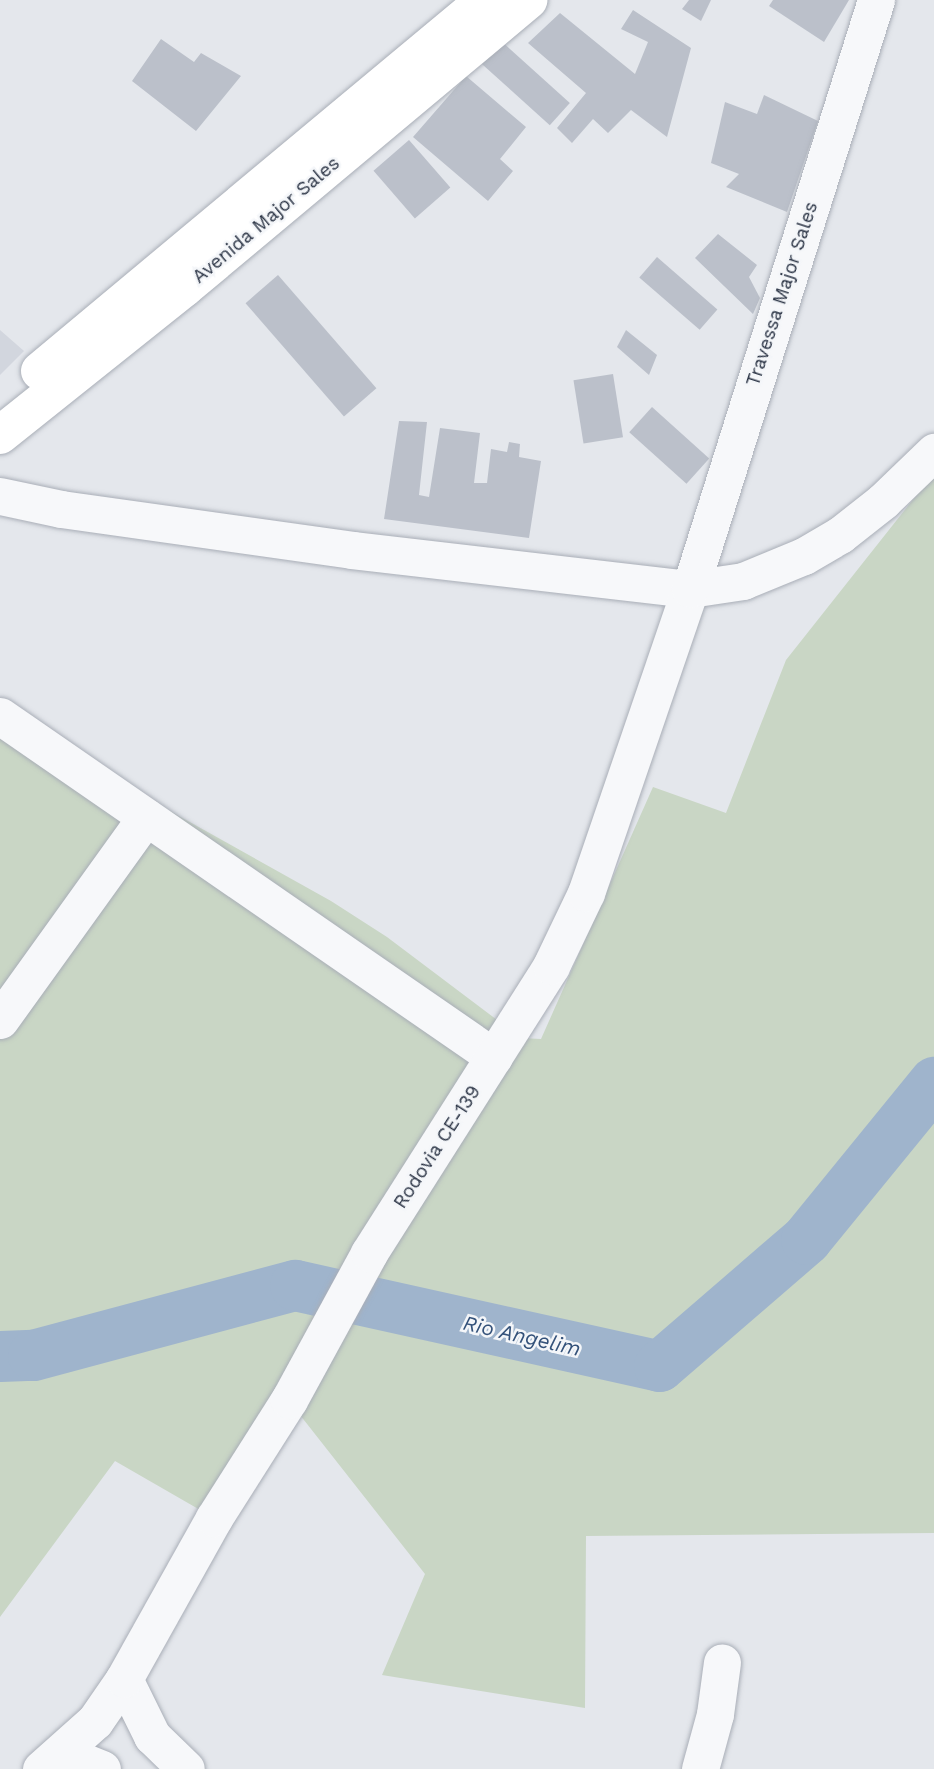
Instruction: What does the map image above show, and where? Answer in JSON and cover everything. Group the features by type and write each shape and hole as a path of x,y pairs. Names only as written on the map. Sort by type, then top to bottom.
{"main road":[{"name":"Avenida Major Sales","path":"0,401 485,0"},
{"name":"Avenida Major Sales","path":"0,435 184,288 529,0"}],"street":[{"name":"Travessa Major Sales","path":"690,589 876,0"},
{"path":"0,496 61,509 340,548 690,589 743,581 804,556 840,535 883,501 934,452"},
{"name":"Rodovia CE-139","path":"51,1761 95,1721 124,1679 214,1518 289,1400 369,1252 551,966 586,893 690,589"},
{"path":"0,716 494,1057"},
{"path":"0,1020 146,817"},
{"path":"700,1769 715,1714 722,1662"},
{"path":"124,1679 152,1736 186,1769"},
{"path":"51,1761 102,1769"}],"shaded area":[{"path":"0,330 24,351 0,375"}],"green space":[{"path":"934,473 934,1533 586,1536 585,1708 382,1675 425,1574 289,1401 214,1518 115,1461 0,1617 0,726 102,773 331,901 387,937 521,1038 541,1039 653,787 726,813 786,660"}],"building":[{"path":"689,0 711,0 701,21 682,9"},
{"path":"773,0 849,0 824,42 769,6"},
{"path":"633,10 691,48 667,137 631,110 608,133 593,119 572,143 557,128 586,93 528,43 560,13 635,74 648,42 621,29"},
{"path":"161,39 194,62 201,53 241,76 196,131 132,81"},
{"path":"500,40 570,103 550,125 480,62"},
{"path":"466,76 526,127 500,159 513,171 488,201 413,137"},
{"path":"764,95 818,121 787,212 726,187 739,174 711,163 725,102 757,114"},
{"path":"409,140 450,188 415,218 374,171"},
{"path":"718,234 757,265 749,277 760,298 753,314 695,258"},
{"path":"657,257 717,309 700,330 639,277"},
{"path":"278,275 376,388 344,416 246,303"},
{"path":"626,330 657,355 649,375 617,347"},
{"path":"613,374 623,437 584,443 573,380"},
{"path":"652,407 709,459 686,484 629,432"},
{"path":"399,421 427,422 419,495 429,497 440,428 480,433 474,483 487,483 491,449 507,452 509,442 520,444 519,457 541,461 529,538 384,519"}],"waterway":[{"name":"Rio Angelim","path":"0,1356 33,1355 295,1285 659,1366 806,1239 934,1082"}]}
